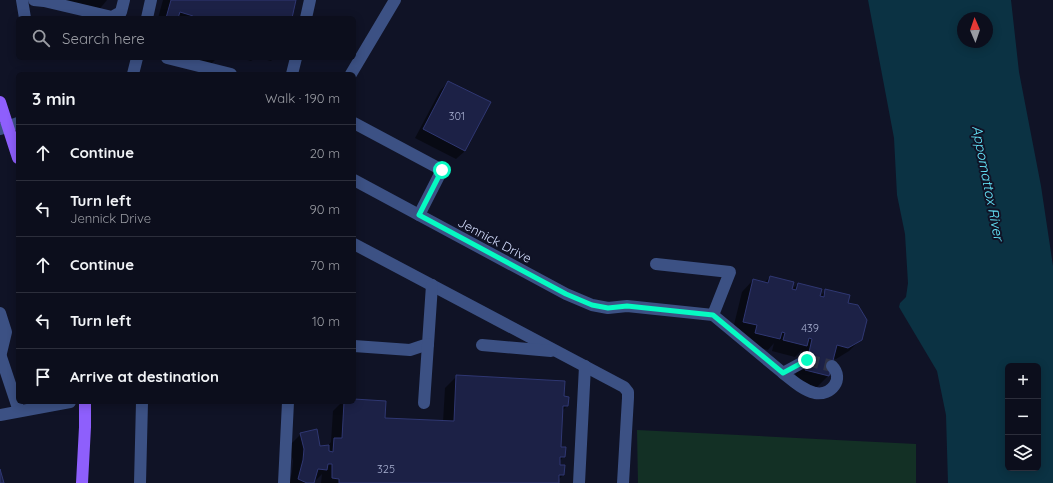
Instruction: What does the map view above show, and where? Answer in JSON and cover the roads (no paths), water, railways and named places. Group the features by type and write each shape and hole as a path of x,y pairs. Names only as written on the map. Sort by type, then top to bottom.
{"main road":[{"path":"0,102 16,151"},
{"path":"82,483 85,404"}],"street":[{"path":"22,0 25,16"},
{"path":"34,0 108,16"},
{"path":"114,16 121,12 124,0"},
{"path":"147,16 151,0"},
{"path":"306,16 310,0"},
{"path":"352,72 395,0"},
{"path":"134,72 136,60"},
{"path":"175,60 224,72"},
{"path":"292,72 296,60"},
{"path":"356,124 442,170 419,215"},
{"name":"Jennick Drive","path":"356,181 573,297 592,305 608,308 627,306 713,315"},
{"path":"356,245 624,386 628,392 622,483"},
{"path":"656,264 730,272 713,315 807,391 818,393 830,391 835,386 838,378 836,370 832,366"},
{"path":"424,403 432,285"},
{"path":"0,313 6,332 0,357 16,402"},
{"path":"356,346 410,350 428,344"},
{"path":"482,345 556,351"},
{"path":"783,373 807,360"},
{"path":"580,483 585,366"},
{"path":"17,404 19,411"},
{"path":"0,415 59,404"},
{"path":"140,483 142,404"},
{"path":"284,483 288,404"}],"water":[{"name":"Appomattox River","path":"868,0 1011,0 1019,72 1041,186 1053,266 1053,483 948,483 946,415 937,371 899,307 900,303 906,297 908,283 905,234 897,195 894,138"}],"tunnel":[{"path":"807,360 832,366"}]}
